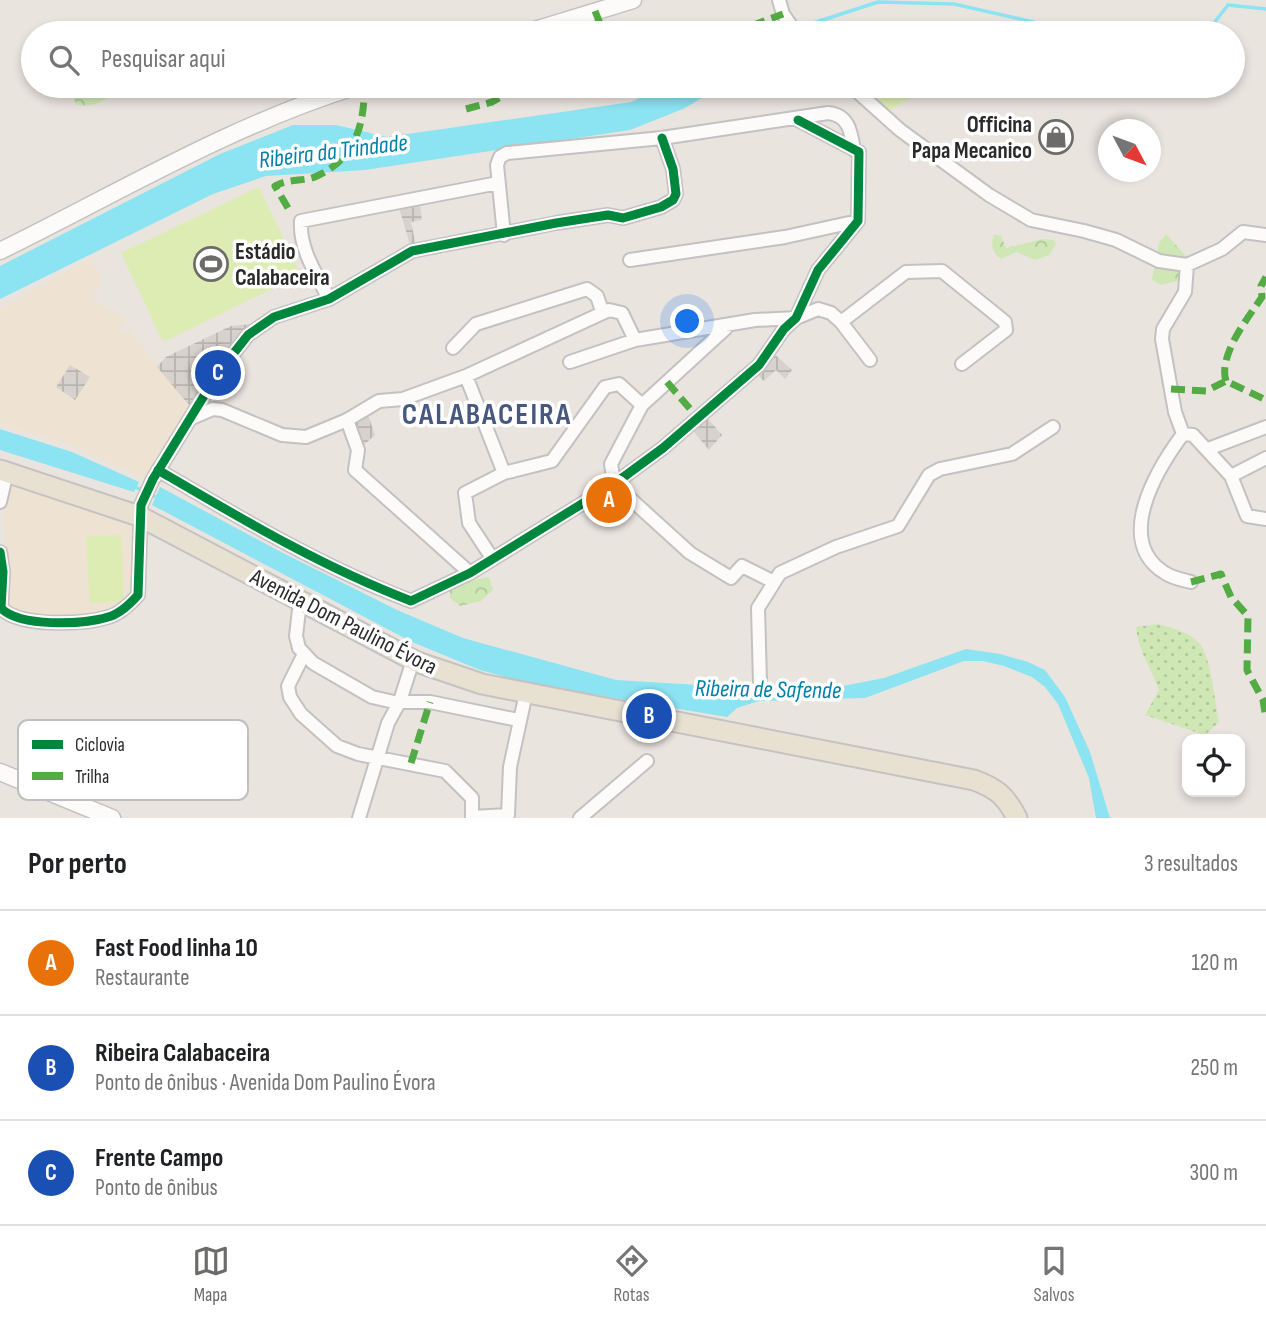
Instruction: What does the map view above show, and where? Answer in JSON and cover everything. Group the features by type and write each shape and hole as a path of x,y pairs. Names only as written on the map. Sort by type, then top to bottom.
{"main road":[{"name":"Avenida Dom Paulino Évora","path":"4,471 140,510 300,601 414,660 482,684 974,780 995,788 1008,800 1017,818"}],"street":[{"path":"564,21 633,0"},
{"path":"779,0 788,21"},
{"path":"0,251 225,136 318,98"},
{"path":"864,98 900,130 989,195 1031,220 1095,234 1159,261 1187,265 1222,249 1243,232 1266,235"},
{"path":"504,235 498,161 507,153 662,138 732,125 798,120 828,114 841,116 850,128 854,150"},
{"path":"156,475 350,575 411,601 470,573 614,484 663,448 759,365 784,329 796,318 818,270 858,221 860,161 859,152 798,120"},
{"path":"0,552 1,608 8,616 39,621 84,622 109,617 138,595 140,510 156,475 218,373 248,335 274,317 329,299 412,251 608,215 623,218 647,213 673,200 676,194 675,180 662,138"},
{"path":"329,299 307,256 300,231 301,221 498,183"},
{"path":"630,260 785,237 858,221"},
{"path":"1183,434 1175,412 1162,339 1163,329 1185,292 1187,265"},
{"path":"841,322 906,272 942,271 1004,322 1006,330 962,364"},
{"path":"453,348 476,324 587,289 597,296 602,311"},
{"path":"192,418 213,409 222,410 291,437 306,437 347,421 379,401 403,400 466,376 596,318 602,311 614,309 622,313 635,340"},
{"path":"570,362 635,340 726,328 755,320 796,318 818,309 831,313 841,322 870,360"},
{"path":"726,328 642,405 611,464 614,484 690,554 731,578 742,566 774,582"},
{"path":"466,376 504,473"},
{"path":"492,558 469,523 465,493 504,473 552,461 605,387 620,384 642,405"},
{"path":"347,421 358,450 355,470 470,573"},
{"path":"760,682 758,608 780,573 798,563 898,526 929,475 940,469 1012,454 1053,427"},
{"path":"1208,449 1266,427"},
{"path":"1183,434 1193,435 1231,476 1239,502 1247,516 1266,519"},
{"path":"1183,434 1153,484 1140,533 1143,549 1165,574 1191,582"},
{"path":"1231,476 1266,458"},
{"path":"0,502 4,471"},
{"path":"300,601 296,636 304,654 313,663 372,697 429,702 518,720"},
{"path":"304,654 288,685 290,697 337,746 445,771 472,798 472,817 508,815 510,767 518,720 526,693"},
{"path":"359,818 388,723 400,701 414,660"},
{"path":"580,818 647,761"},
{"path":"0,772 18,779"},
{"path":"68,800 112,818"}],"shaded area":[{"path":"419,197 422,220 411,222 417,251 412,251 397,201"},
{"path":"91,258 102,281 92,297 126,319 119,332 129,329 188,404 188,412 147,480 76,447 0,424 0,308"},
{"path":"262,323 198,408 188,404 157,367 166,357 231,326"},
{"path":"770,350 792,370 785,379 776,370 764,381 753,371"},
{"path":"70,365 90,377 75,400 56,387"},
{"path":"366,409 375,435 358,450 347,420"},
{"path":"703,413 722,435 709,450 688,425"},
{"path":"11,485 134,524 134,593 118,607 83,616 19,615 8,602 4,516 6,492"}],"green space":[{"path":"73,98 107,98 90,105 77,105"},
{"path":"878,98 910,98 886,112"},
{"name":"Estádio Calabaceira","path":"259,187 301,275 163,342 121,253"},
{"path":"994,234 1001,236 1006,248 1043,239 1054,240 1056,244 1049,255 1035,260 1016,252 1001,259 993,248"},
{"path":"1166,234 1193,264 1182,280 1161,285 1152,280 1159,243"},
{"path":"121,535 124,601 90,603 86,537"},
{"path":"489,577 493,590 481,601 460,606 450,598 450,590 464,582"},
{"path":"1158,624 1179,630 1194,638 1202,648 1212,679 1219,722 1206,734 1145,715 1159,690 1142,652 1136,627"}],"water":[{"path":"640,98 702,98 683,109 630,130 365,170 266,176 213,194 0,299 0,266 220,154 293,125 336,125 387,137 631,102"},
{"path":"0,429 72,452 139,482 134,492 0,450"},
{"path":"160,487 397,610 463,638 616,680 780,690 838,687 884,678 966,649 1028,662 1045,670 1065,697 1090,752 1110,818 1096,818 1089,778 1058,704 1045,687 1032,677 1004,666 983,661 964,661 865,698 759,701 737,708 727,717 535,685 480,670 412,642 152,505"}],"waterway":[{"name":"Ribeira da Trindade","path":"820,21 878,2 954,4 1029,21"},
{"name":"Ribeira da Trindade","path":"1215,21 1228,5 1266,9"},
{"path":"133,486 158,498"}],"marked path":[{"path":"595,11 599,21"},
{"path":"764,21 783,14"},
{"path":"288,208 275,186 317,176 341,160 360,127 364,98"},
{"path":"466,109 499,98"},
{"path":"1226,381 1226,360 1230,349 1262,297 1261,286 1266,277"},
{"path":"1171,389 1206,391 1226,381 1266,400"},
{"path":"667,382 697,417"},
{"path":"1191,582 1221,574 1231,597 1248,616 1247,670 1263,700 1266,719"},
{"path":"411,763 430,702"}],"cycle path":[{"path":"158,470 313,557 411,601 470,573 614,484 663,448 759,365 784,329 796,318 818,270 858,221 859,152 798,120"},
{"path":"0,552 3,572 1,608 10,614 22,619 68,623 97,620 121,611 138,595 141,505 153,479 218,373 248,335 274,317 329,299 412,251 556,223 608,215 623,218 661,207 673,200 676,194 673,169 662,138"}],"place":[{"name":"Officina Papa Mecanico","path":"1056,137"},
{"name":"Estádio Calabaceira","path":"211,264"},
{"name":"Frente Campo","path":"218,373"},
{"name":"Fast Food linha 10","path":"609,500"},
{"name":"Ribeira Calabaceira","path":"649,716"}],"district":[{"name":"CALABACEIRA","path":"487,414"}],"water label":[{"name":"Ribeira de Safende","path":"768,689"}]}
